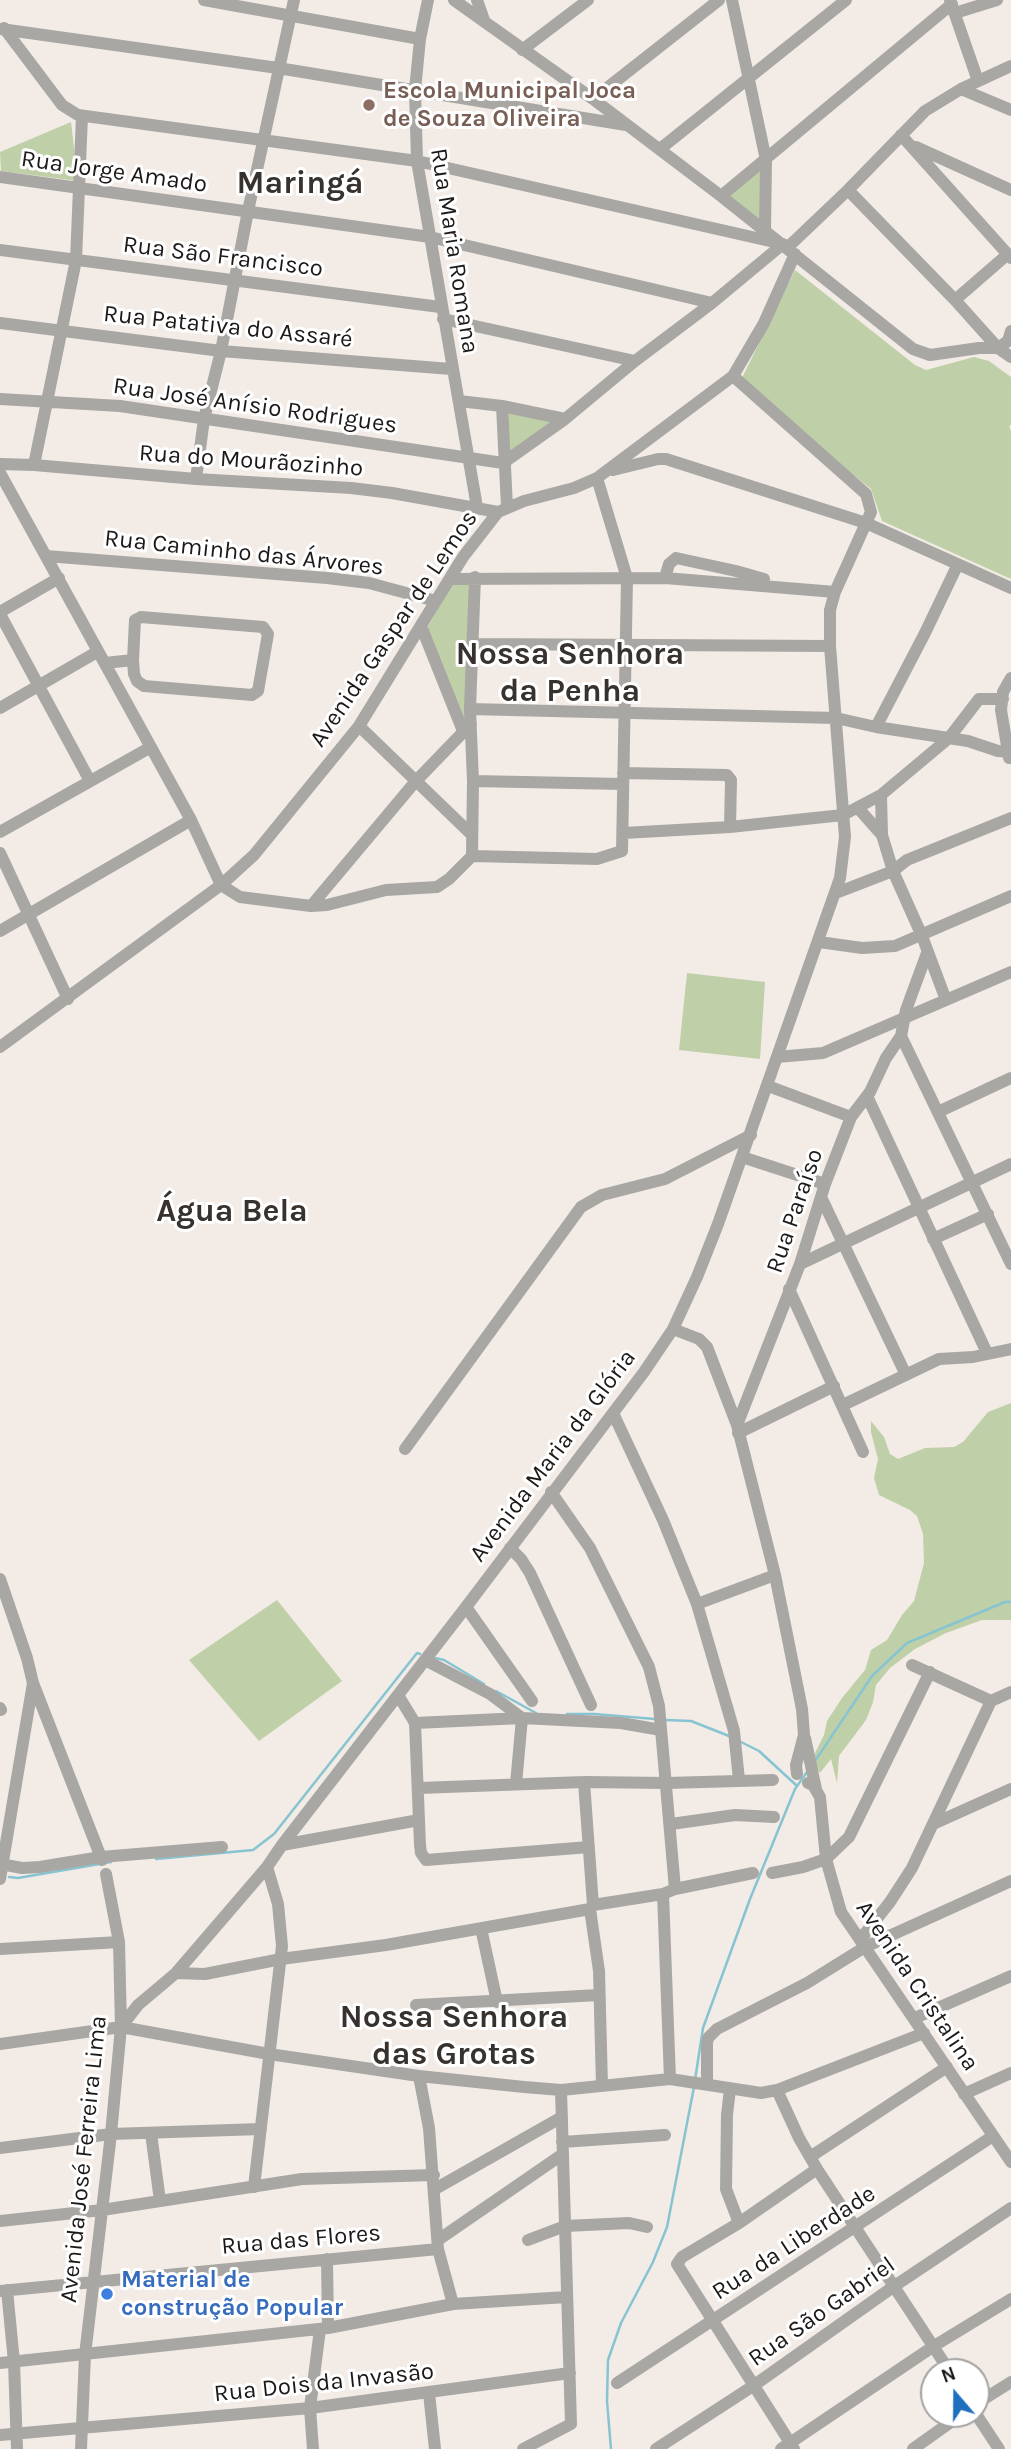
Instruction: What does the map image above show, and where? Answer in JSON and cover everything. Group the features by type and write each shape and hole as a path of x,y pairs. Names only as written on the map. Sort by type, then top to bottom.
{"street":[{"path":"204,0 420,39"},
{"path":"195,479 204,419 222,352 248,211 294,0"},
{"name":"Rua Maria Romana","path":"428,0 420,39 415,90 417,161 477,507"},
{"path":"454,0 660,149 913,349 930,355 998,348 1008,341 1011,331"},
{"path":"477,0 484,21"},
{"path":"522,50 589,0"},
{"path":"593,99 719,0"},
{"path":"732,0 766,160 765,230"},
{"path":"660,149 846,0"},
{"path":"721,196 952,6 997,0"},
{"path":"952,6 978,81"},
{"path":"2,29 278,68 627,125"},
{"path":"2,29 60,102 70,112 82,116 417,161 788,249"},
{"path":"503,463 565,419 635,361 712,303 788,249 925,111 961,89 1011,66"},
{"path":"961,89 1011,110"},
{"path":"34,465 76,260 82,116"},
{"path":"901,135 1009,256 955,300"},
{"path":"912,145 1011,190"},
{"name":"Rua Jorge Amado","path":"0,177 430,237 712,303"},
{"path":"848,190 998,348 1011,357"},
{"path":"602,475 733,376 764,323 788,249"},
{"name":"Rua São Francisco","path":"0,250 236,280 442,313 635,361"},
{"name":"Rua Patativa do Assaré","path":"0,323 222,352 451,369"},
{"path":"733,376 866,494 871,512 866,523"},
{"name":"Rua José Anísio Rodrigues","path":"0,398 120,406 503,463"},
{"path":"459,401 502,406 565,419"},
{"path":"502,406 502,510 574,488 602,475 662,459 866,523 1011,588"},
{"name":"Rua do Mourãozinho","path":"0,464 351,488 502,510"},
{"path":"0,473 5,493 59,578 191,820 221,885 240,897 311,906 327,905 386,890 437,887 472,856 597,859 622,851 627,578 602,475"},
{"name":"Avenida Gaspar de Lemos","path":"2,1041 68,999 221,885 254,855 359,726 463,557 502,510"},
{"name":"Avenida Maria da Glória","path":"121,2027 138,2005 176,1973 267,1867 613,1413 673,1329 697,1277 751,1135 836,893 844,851 830,611 835,592 866,523"},
{"name":"Rua Caminho das Árvores","path":"46,556 327,578 369,583 436,601"},
{"path":"665,578 672,560 681,558 736,571 780,586"},
{"path":"877,727 957,566"},
{"path":"472,856 473,781 467,727 475,577"},
{"path":"59,578 0,613 90,781"},
{"path":"451,579 665,578 835,592"},
{"path":"139,617 259,626 268,632 258,691 252,695 144,686 137,681 134,674 133,660 135,621 139,617"},
{"path":"421,626 467,727"},
{"path":"473,644 830,646"},
{"path":"0,708 101,658 133,660"},
{"path":"1010,756 1001,710 1003,692 1011,678"},
{"path":"624,833 730,827 843,815 881,795 949,738 979,699 1003,699"},
{"path":"470,709 836,718 968,741 1010,756"},
{"path":"359,726 471,834"},
{"path":"311,906 415,782 467,727"},
{"path":"0,832 151,747"},
{"path":"473,781 727,775 731,780 730,827"},
{"path":"881,795 883,835 893,871 922,936 946,1000"},
{"path":"858,808 883,835"},
{"path":"836,893 893,871 907,860 1011,818"},
{"path":"0,931 191,820"},
{"path":"0,853 68,999"},
{"path":"819,942 843,947 895,946 1011,896"},
{"name":"Rua Paraíso","path":"737,1429 800,1264 825,1184 851,1117 867,1096 886,1058 901,1036 905,1014 927,953"},
{"path":"777,1056 819,1055 905,1014 1011,972"},
{"path":"901,1036 1011,1265"},
{"path":"938,1112 1011,1078"},
{"path":"768,1086 851,1117"},
{"path":"867,1096 987,1353"},
{"path":"405,1449 581,1207 602,1195 665,1180 751,1135"},
{"path":"742,1157 825,1184"},
{"path":"800,1264 1011,1164"},
{"path":"822,1199 906,1375"},
{"path":"933,1239 988,1214"},
{"path":"789,1289 863,1452"},
{"path":"673,1329 699,1339 707,1347 737,1429 775,1575 802,1709 804,1735 796,1765 797,1774"},
{"path":"843,1405 939,1359 973,1357 1011,1349"},
{"path":"737,1429 834,1386"},
{"path":"613,1413 663,1520 697,1604 734,1731 739,1780"},
{"path":"551,1492 603,1573 644,1655 659,1706 671,1824 669,1891 674,2079"},
{"path":"510,1548 530,1573 591,1705"},
{"path":"697,1604 775,1575"},
{"path":"0,1579 33,1683 102,1858"},
{"path":"467,1606 532,1701"},
{"path":"425,1660 490,1695 522,1718"},
{"path":"912,1665 991,1701"},
{"path":"772,1873 803,1867 825,1859 849,1837 930,1672"},
{"path":"0,1878 33,1683"},
{"path":"862,1943 912,1868 991,1701 1011,1692"},
{"path":"398,1695 415,1723 421,1853 426,1860 589,1847"},
{"path":"415,1723 522,1718 621,1723 661,1728"},
{"path":"516,1784 522,1718"},
{"name":"Avenida Cristalina","path":"804,1735 812,1786 822,1808 825,1859 841,1912 1011,2160"},
{"path":"419,1788 584,1782 773,1780"},
{"path":"584,1782 591,1907 599,1971 602,2087"},
{"path":"933,1824 1011,1789"},
{"path":"671,1824 723,1816 774,1817"},
{"path":"282,1845 419,1820"},
{"path":"1,1864 22,1868 40,1867 102,1858 222,1847"},
{"path":"254,2186 281,1959 278,1904 267,1867"},
{"path":"176,1973 205,1974 281,1959 386,1945 591,1907 753,1873"},
{"name":"Avenida José Ferreira Lima","path":"82,2449 85,2356 121,2027 119,1942 106,1874"},
{"path":"703,2083 706,2043 712,2034 807,1983 862,1943 1011,1881"},
{"path":"481,1928 497,2002"},
{"path":"0,1949 119,1942"},
{"path":"915,2018 1011,1976"},
{"path":"416,2004 599,1996"},
{"path":"0,2044 121,2027 270,2054 419,2076 561,2090 674,2079 761,2093 777,2091 924,2033"},
{"path":"810,2157 947,2067"},
{"path":"964,2094 1011,2073"},
{"path":"419,2076 429,2128 438,2245 453,2304"},
{"path":"730,2089 726,2189 739,2223"},
{"path":"523,2449 571,2424 561,2090"},
{"path":"777,2091 817,2169 941,2358"},
{"path":"435,2189 562,2117"},
{"path":"0,2148 111,2134 261,2129"},
{"path":"151,2133 160,2201"},
{"path":"563,2148 665,2135"},
{"name":"Rua da Liberdade","path":"617,2384 993,2136"},
{"name":"Rua das Flores","path":"3,2291 327,2259 438,2245 563,2148"},
{"path":"817,2169 739,2223 677,2261 788,2447 934,2346 1011,2299"},
{"path":"0,2221 102,2210 302,2179 434,2175"},
{"name":"Rua São Gabriel","path":"656,2449 753,2386 1011,2208"},
{"path":"528,2240 565,2226 629,2223 647,2227"},
{"path":"313,2449 310,2409 324,2329 327,2259"},
{"path":"3,2291 14,2362 17,2449"},
{"path":"0,2363 324,2329 453,2304 567,2297"},
{"name":"Rua Dois da Invasão","path":"0,2435 310,2409 570,2373"},
{"path":"990,2395 1011,2382"},
{"path":"429,2393 435,2449"},
{"path":"913,2449 942,2428"},
{"path":"985,2428 999,2449"}],"green space":[{"path":"71,122 78,181 1,171 0,152"},
{"path":"766,160 765,230 721,196"},
{"path":"795,270 915,365 926,370 974,357 989,361 1011,377 1011,579 882,521 871,489 739,384"},
{"path":"508,411 561,421 507,456"},
{"path":"469,583 467,720 462,722 427,628 452,584"},
{"path":"687,973 765,982 760,1059 679,1050"},
{"path":"1011,1403 1011,1620 982,1620 946,1633 915,1649 890,1668 876,1685 866,1720 839,1756 837,1783 831,1759 820,1773 811,1761 824,1735 827,1721 865,1670 871,1650 887,1640 914,1601 924,1563 923,1534 917,1516 879,1495 874,1478 878,1459 871,1421 884,1437 890,1454 898,1459 925,1448 954,1447 963,1442 988,1412"},
{"path":"277,1600 342,1681 259,1741 189,1660"}],"waterway":[{"path":"815,1761 872,1676 907,1643 1005,1602 1011,1602"},
{"path":"156,1859 253,1850 274,1834 417,1653 420,1654"},
{"path":"435,1658 444,1660 484,1684"},
{"path":"496,1691 536,1713"},
{"path":"567,1714 655,1719"},
{"path":"665,1720 691,1721 729,1736"},
{"path":"741,1742 759,1751 796,1785"},
{"path":"695,2080 703,2028 750,1899 795,1789 807,1772"},
{"path":"9,1877 18,1878 111,1862"},
{"path":"611,2449 607,2401 608,2360 621,2323 653,2262 667,2227 694,2087"}],"place":[{"name":"Escola Municipal Joca de Souza Oliveira","path":"369,105"},
{"name":"Material de construção Popular","path":"107,2294"}],"district":[{"name":"Maringá","path":"300,184"},
{"name":"Nossa Senhora da Penha","path":"570,674"},
{"name":"Água Bela","path":"232,1212"},
{"name":"Nossa Senhora das Grotas","path":"454,2036"}]}
